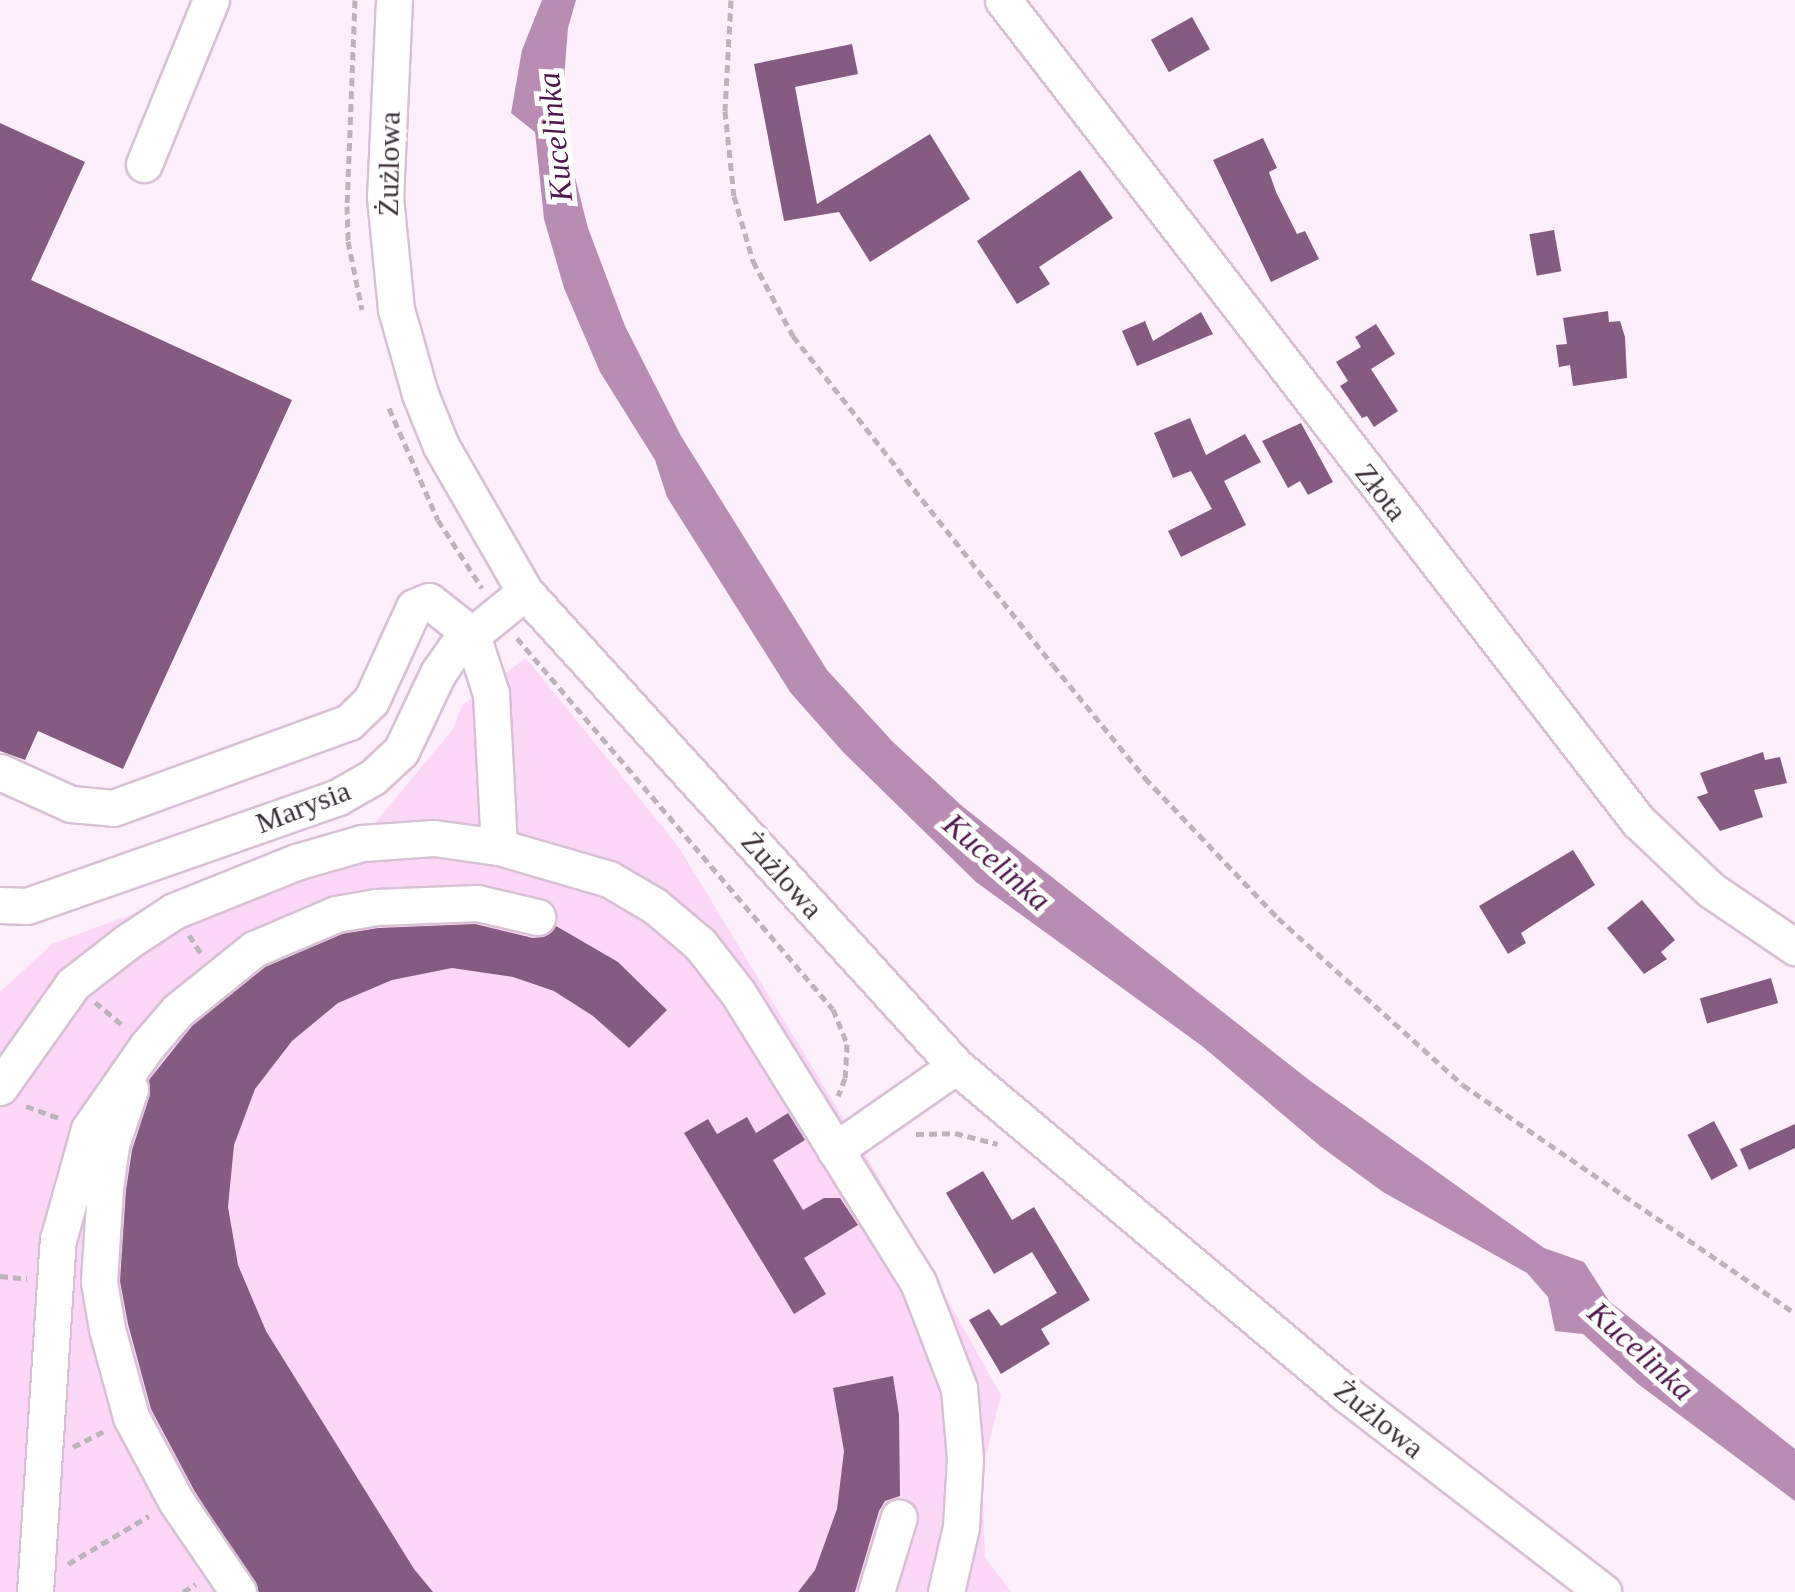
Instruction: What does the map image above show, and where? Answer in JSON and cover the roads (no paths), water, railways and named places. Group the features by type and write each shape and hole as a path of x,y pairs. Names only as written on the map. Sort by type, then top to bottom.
{"street":[{"path":"144,164 211,0"},
{"name":"Żużlowa","path":"394,0 385,197 396,309 420,394 441,446 525,592 956,1066 1345,1394 1603,1592"},
{"name":"Złota","path":"1003,0 1638,822 1711,890 1795,947"},
{"name":"Marysia","path":"0,905 27,906 338,797 362,784 401,751 438,673 472,634 525,592"},
{"path":"0,772 71,804 113,808 350,722 370,701 420,602 429,601 472,634 491,694 499,847"},
{"path":"9,1095 73,984 174,911 231,884 362,844 434,838 499,847 609,880 655,906 700,944 738,993 918,1282 959,1388 964,1476 961,1527 946,1592"},
{"path":"35,1588 58,1240 89,1129 146,1046 177,1011 254,949 336,914 376,906 477,903 537,917"},
{"path":"146,1046 111,1145 100,1248 106,1329 132,1417 176,1500 238,1592"},
{"path":"835,1150 956,1066"},
{"path":"876,1592 899,1517"},
{"name":"Żużlowa","path":"1532,1540 1556,1592"}],"water":[{"name":"Kucelinka","path":"542,0 576,0 568,28 564,79 567,146 588,228 625,326 681,436 827,670 893,742 962,806 1309,1080 1544,1248 1584,1262 1609,1301 1795,1449 1795,1501 1638,1384 1583,1334 1555,1331 1548,1297 1527,1273 1383,1192 1320,1146 1202,1046 976,882 843,752 790,692 667,497 655,460 600,372 564,288 544,219 535,132 511,113 522,50"}]}
